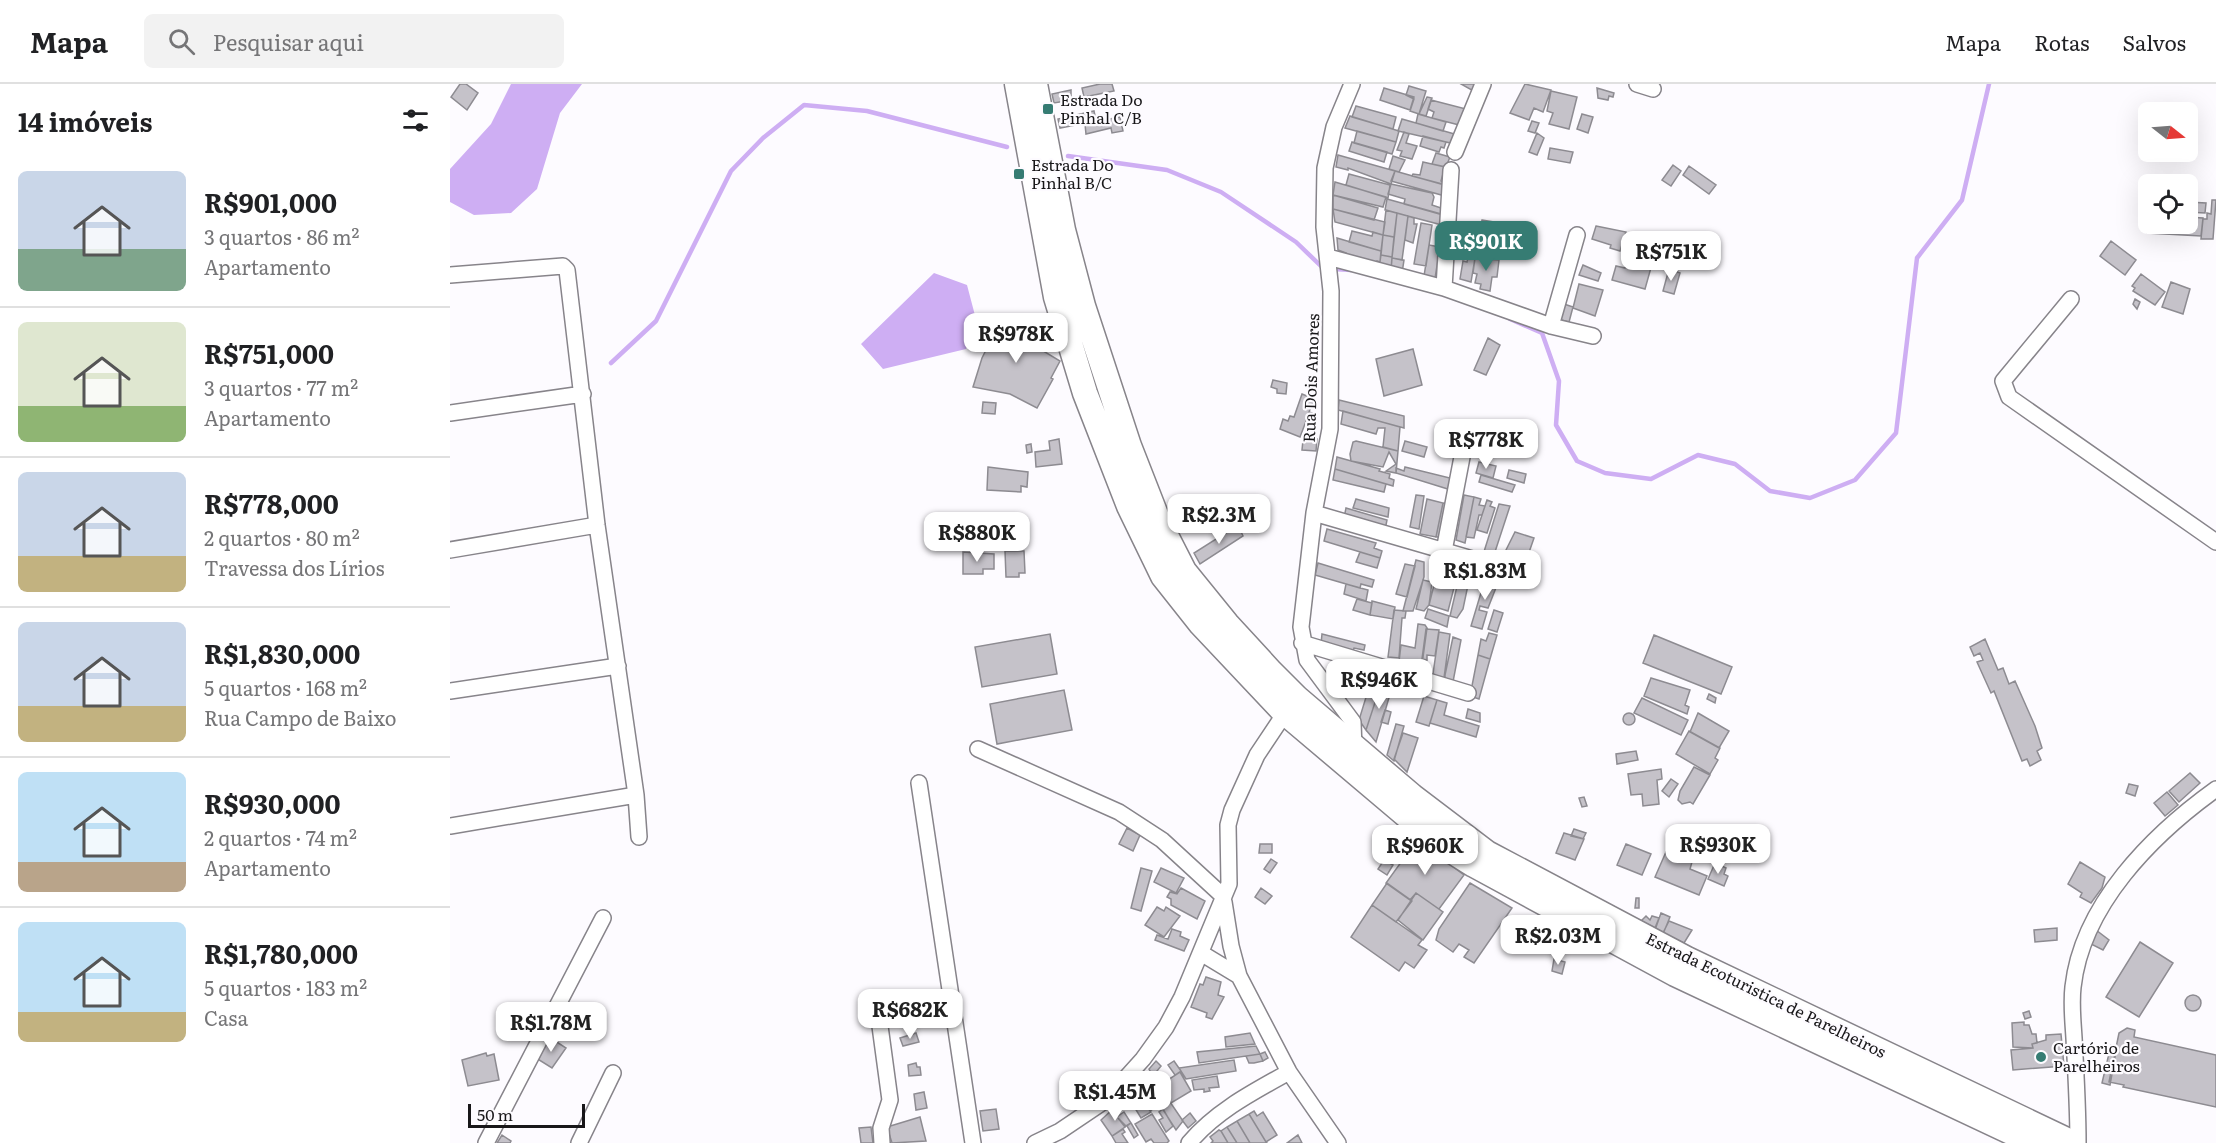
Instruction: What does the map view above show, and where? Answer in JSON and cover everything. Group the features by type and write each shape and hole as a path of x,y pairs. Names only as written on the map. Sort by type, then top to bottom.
{"main road":[{"name":"Estrada Ecoturistica de Parelheiros","path":"1017,84 1056,297 1085,393 1129,506 1163,576 1201,624 1350,757 1439,843 1539,901 1676,974 2034,1143"},
{"name":"Estrada Ecoturistica de Parelheiros","path":"1035,84 1063,230 1083,306 1129,446 1158,520 1184,571 1290,705"},
{"name":"Estrada Ecoturistica de Parelheiros","path":"1350,757 1412,796 1487,853 1536,880 1687,959 2073,1143"}],"street":[{"name":"Rua Dois Amores","path":"1350,757 1353,722 1312,667 1302,643 1300,627 1314,513 1330,429 1331,291 1324,226 1325,168 1334,127 1352,84"},
{"path":"1455,152 1483,84"},
{"path":"1637,84 1653,89"},
{"path":"1444,288 1451,170"},
{"path":"1551,326 1577,235"},
{"path":"1328,257 1444,288 1551,326 1593,336"},
{"path":"450,275 563,266 567,270 597,525 636,795 639,837"},
{"path":"2071,299 2003,381 2009,397 2216,542"},
{"path":"450,412 583,394"},
{"path":"1444,551 1462,457"},
{"path":"1314,513 1524,574"},
{"path":"450,550 597,525"},
{"path":"1302,643 1468,693"},
{"path":"450,691 618,666"},
{"path":"1035,1143 1060,1131 1106,1100 1143,1059 1166,1027 1224,897 1229,878 1228,825 1232,810 1257,756 1290,705"},
{"path":"978,749 1119,812 1162,840 1224,897 1231,946 1239,976 1289,1072 1338,1143"},
{"path":"919,783 973,1143"},
{"path":"2078,1143 2073,990 2078,956 2084,940 2098,910 2139,858 2186,811 2216,789"},
{"path":"450,826 636,795"},
{"path":"486,1143 603,918"},
{"path":"1200,953 1239,976"},
{"path":"878,1004 890,1100 881,1128 882,1143"},
{"path":"1189,1143 1208,1123 1245,1096 1289,1072"},
{"path":"579,1143 613,1073"}],"shaded area":[{"path":"511,84 582,84 560,113 537,189 511,213 474,215 450,202 450,169 491,124"},
{"path":"934,273 967,285 977,323 966,349 883,369 861,344"}],"building":[{"path":"460,84 466,84 478,93 467,110 451,97"},
{"path":"1112,84 1114,91 1084,97 1082,88"},
{"path":"1461,84 1481,84 1477,93"},
{"path":"1525,84 1551,90 1543,112 1534,108 1529,120 1510,113"},
{"path":"1409,86 1426,91 1419,114 1410,111 1414,99 1406,95"},
{"path":"1384,88 1414,97 1410,110 1380,100"},
{"path":"1597,88 1614,93 1613,97 1609,96 1608,100 1598,98"},
{"path":"1071,90 1071,100 1054,103 1052,94"},
{"path":"1551,91 1577,97 1569,129 1549,124 1553,113 1547,111"},
{"path":"1427,97 1432,98 1426,116 1419,114"},
{"path":"1431,100 1466,109 1463,126 1432,118 1434,112 1428,109"},
{"path":"1356,106 1396,117 1393,129 1352,117"},
{"path":"1094,111 1096,121 1060,128 1058,119"},
{"path":"1418,114 1446,122 1443,131 1416,123"},
{"path":"1582,114 1593,117 1588,133 1577,129"},
{"path":"1350,116 1399,131 1396,142 1345,128"},
{"path":"1120,117 1123,131 1112,133 1111,128 1086,134 1085,124"},
{"path":"1402,119 1458,135 1455,144 1398,131"},
{"path":"1532,121 1539,123 1535,133 1528,131"},
{"path":"1357,131 1396,142 1392,154 1354,143"},
{"path":"1404,132 1409,134 1406,143 1417,146 1412,159 1400,156 1402,151 1397,150"},
{"path":"1537,133 1544,138 1537,155 1529,152"},
{"path":"1423,136 1446,142 1444,148 1441,147 1439,152 1420,146"},
{"path":"1352,142 1387,152 1384,162 1349,151"},
{"path":"1550,148 1573,152 1570,163 1548,159"},
{"path":"1436,153 1450,157 1446,167 1432,164"},
{"path":"1338,155 1395,171 1391,184 1348,168 1348,170 1336,167"},
{"path":"1393,156 1405,160 1399,172 1389,169"},
{"path":"1423,162 1445,167 1441,181 1446,185 1412,176 1413,174 1420,175"},
{"path":"1673,165 1681,171 1671,186 1662,180"},
{"path":"1689,166 1716,185 1709,194 1683,175"},
{"path":"1395,171 1448,186 1445,196 1391,181"},
{"path":"1349,174 1390,185 1388,198 1346,185"},
{"path":"1335,182 1386,197 1383,207 1333,195"},
{"path":"1391,184 1432,193 1434,197 1432,205 1444,209 1443,215 1404,204 1405,199 1388,194"},
{"path":"1333,195 1378,208 1374,220 1333,209"},
{"path":"1387,199 1445,215 1442,225 1385,210"},
{"path":"2212,200 2216,200 2213,239 2201,239 2203,219 2207,219 2207,213 2211,214"},
{"path":"2198,203 2206,203 2205,213 2198,213"},
{"path":"1333,209 1385,222 1383,235 1335,222"},
{"path":"1386,210 1397,213 1394,237 1383,235"},
{"path":"1397,213 1408,216 1402,260 1392,258"},
{"path":"1408,216 1414,218 1414,224 1417,224 1413,243 1405,240"},
{"path":"2198,218 2203,218 2201,236 2165,234 2198,234"},
{"path":"1482,220 1494,222 1497,224 1495,232 1504,234 1498,252 1477,247"},
{"path":"1421,223 1432,225 1426,266 1414,264"},
{"path":"1596,226 1626,232 1620,251 1610,248 1611,245 1592,239"},
{"path":"1352,231 1372,236 1373,232 1383,235 1381,251 1349,242"},
{"path":"1635,232 1659,239 1645,289 1612,280 1616,266 1625,268"},
{"path":"1383,235 1394,237 1392,257 1381,255"},
{"path":"1337,238 1381,251 1380,262 1377,261 1375,266 1345,257 1346,253 1338,250"},
{"path":"2111,241 2136,260 2125,275 2100,256"},
{"path":"1429,245 1440,247 1435,278 1424,276"},
{"path":"1381,255 1392,257 1391,271 1379,268"},
{"path":"1468,257 1475,258 1471,282 1460,279 1463,261 1467,262"},
{"path":"1392,258 1404,260 1402,273 1391,271"},
{"path":"1475,258 1499,260 1497,277 1492,277 1490,291 1480,289 1481,284 1475,283 1477,274 1473,273"},
{"path":"1583,265 1601,273 1598,281 1579,275"},
{"path":"1669,269 1680,273 1674,294 1663,291"},
{"path":"2141,274 2165,292 2155,305 2133,291 2135,288 2132,286"},
{"path":"2171,282 2190,289 2183,314 2162,307"},
{"path":"1579,284 1603,290 1595,316 1573,308"},
{"path":"2135,299 2140,302 2137,309 2133,304"},
{"path":"1561,303 1573,307 1569,322 1557,319"},
{"path":"1013,317 1038,329 1030,343 1060,361 1037,408 1010,394 973,387 982,358 1000,322 1005,324"},
{"path":"1488,338 1500,345 1486,375 1474,370"},
{"path":"1413,349 1422,385 1384,396 1376,359"},
{"path":"1273,380 1287,383 1286,394 1277,393 1277,389 1271,387"},
{"path":"1302,394 1314,399 1309,412 1312,413 1310,417 1308,416 1300,437 1280,429 1283,419 1288,421 1290,416 1294,417"},
{"path":"1339,400 1404,416 1404,428 1338,410"},
{"path":"983,402 996,403 995,414 982,413"},
{"path":"1343,411 1400,427 1398,451 1383,447 1385,428 1378,428 1376,434 1341,424"},
{"path":"1309,438 1317,439 1316,451 1302,450 1303,440 1309,440"},
{"path":"1059,439 1062,464 1036,467 1035,452 1050,450 1049,441"},
{"path":"1405,441 1427,447 1424,457 1402,451"},
{"path":"1353,442 1398,451 1396,473 1386,471 1396,464 1389,452 1383,467 1351,461"},
{"path":"1031,444 1032,452 1027,453 1026,445"},
{"path":"1337,457 1390,474 1389,478 1394,480 1393,486 1335,469"},
{"path":"1479,462 1496,466 1493,478 1476,473"},
{"path":"988,467 1028,472 1027,487 1021,486 1021,492 987,490"},
{"path":"1405,467 1454,479 1451,490 1396,473 1396,468 1404,471"},
{"path":"1335,469 1386,484 1384,492 1333,480"},
{"path":"1509,470 1526,474 1524,483 1507,478"},
{"path":"1481,475 1515,485 1512,492 1479,482"},
{"path":"1416,495 1424,496 1419,529 1410,527"},
{"path":"1464,495 1474,497 1465,543 1456,540"},
{"path":"1474,497 1481,499 1479,505 1485,506 1482,515 1479,515 1474,538 1466,537"},
{"path":"1356,499 1389,508 1388,517 1353,508"},
{"path":"1427,499 1443,503 1436,537 1420,534"},
{"path":"1487,500 1492,502 1490,506 1495,508 1487,533 1477,530"},
{"path":"1443,503 1449,504 1439,537 1436,537"},
{"path":"1499,504 1510,506 1492,561 1482,558"},
{"path":"1346,508 1387,520 1385,530 1344,518"},
{"path":"1238,525 1243,536 1200,564 1194,553"},
{"path":"1327,529 1376,543 1374,548 1382,551 1380,558 1324,541"},
{"path":"1515,532 1534,538 1526,561 1504,554"},
{"path":"1005,551 1024,551 1025,573 1019,573 1019,577 1006,577"},
{"path":"963,552 994,554 994,569 983,569 983,574 963,574"},
{"path":"1360,552 1380,558 1377,568 1356,562"},
{"path":"1416,560 1424,562 1424,577 1413,611 1403,611"},
{"path":"1440,561 1451,564 1449,578 1456,580 1448,611 1429,605"},
{"path":"1318,563 1374,580 1372,587 1361,584 1360,588 1315,575"},
{"path":"1405,564 1415,566 1407,597 1396,594"},
{"path":"1486,576 1499,580 1488,608 1480,606 1479,610 1487,612 1482,629 1471,626"},
{"path":"1423,580 1432,582 1429,605 1424,611 1416,609"},
{"path":"1458,582 1468,585 1463,609 1457,618 1450,616"},
{"path":"1346,584 1368,590 1366,601 1344,594"},
{"path":"1357,599 1372,603 1370,615 1353,610"},
{"path":"1372,601 1395,607 1393,619 1370,615"},
{"path":"1428,609 1449,616 1447,627 1425,618"},
{"path":"1394,610 1406,611 1405,618 1402,618 1399,658 1388,657"},
{"path":"1494,610 1503,613 1497,632 1488,629"},
{"path":"1418,624 1425,625 1427,628 1420,679 1398,670 1401,645 1415,648"},
{"path":"1426,629 1439,630 1435,656 1427,655 1427,660 1422,659"},
{"path":"1439,632 1450,634 1443,685 1432,681"},
{"path":"1489,633 1497,635 1490,659 1478,655 1481,639 1486,641"},
{"path":"1050,634 1057,674 982,687 975,647"},
{"path":"1322,634 1365,645 1364,650 1354,648 1353,651 1321,644"},
{"path":"1654,635 1732,667 1721,694 1643,663"},
{"path":"1453,637 1461,640 1452,687 1445,685 1445,675"},
{"path":"1985,639 1998,670 2003,668 2009,684 2015,681 2035,726 2042,748 2037,751 2041,760 2030,766 2027,759 2022,761 1994,691 1991,693 1977,662 1983,660 1980,653 1974,656 1970,647"},
{"path":"1478,655 1490,659 1479,699 1470,696"},
{"path":"1335,665 1354,671 1344,694 1333,689 1336,682 1330,679"},
{"path":"1357,672 1382,681 1366,730 1359,720 1367,694 1351,689"},
{"path":"1651,678 1690,690 1685,705 1689,707 1687,714 1644,696"},
{"path":"1382,681 1393,684 1376,742 1366,730"},
{"path":"1064,690 1072,730 997,744 990,704"},
{"path":"1709,694 1716,698 1715,703 1707,699"},
{"path":"1424,696 1437,700 1429,726 1416,722"},
{"path":"1642,698 1688,720 1681,735 1634,713"},
{"path":"1437,700 1447,703 1444,715 1479,726 1476,737 1430,723"},
{"path":"1468,709 1480,713 1480,722 1466,718"},
{"path":"1385,710 1391,712 1388,724 1381,722"},
{"path":"1631,713 1635,719 1631,725 1627,725 1623,717"},
{"path":"1698,713 1729,731 1719,748 1690,732"},
{"path":"1396,724 1404,726 1394,761 1387,755"},
{"path":"1689,731 1720,748 1715,758 1718,760 1710,774 1676,754"},
{"path":"1403,733 1418,738 1407,772 1394,759"},
{"path":"1636,751 1638,760 1617,764 1616,754"},
{"path":"1694,767 1710,775 1693,804 1690,802 1682,804 1678,800 1680,791"},
{"path":"1661,769 1662,779 1657,780 1659,804 1643,806 1642,794 1631,795 1628,774"},
{"path":"2190,773 2200,783 2179,802 2169,791"},
{"path":"1671,779 1678,784 1669,797 1662,791"},
{"path":"2129,784 2138,786 2135,796 2126,793"},
{"path":"2167,792 2178,805 2165,816 2154,803"},
{"path":"1584,797 1587,806 1582,807 1579,798"},
{"path":"1679,827 1694,837 1690,842 1675,833"},
{"path":"1127,828 1140,835 1133,851 1119,844"},
{"path":"1574,829 1586,833 1583,839 1571,836"},
{"path":"1564,833 1584,839 1575,860 1556,853"},
{"path":"1417,840 1464,875 1439,909 1416,893 1410,900 1386,883"},
{"path":"1260,844 1272,844 1272,853 1259,853"},
{"path":"1626,844 1651,854 1642,875 1617,865"},
{"path":"1666,852 1692,862 1690,869 1707,876 1699,895 1655,877"},
{"path":"1271,859 1277,863 1270,873 1264,869"},
{"path":"1384,860 1393,865 1387,875 1378,869"},
{"path":"2080,862 2105,877 2102,888 2091,903 2080,897 2082,893 2068,884"},
{"path":"1715,863 1726,868 1724,874 1728,876 1724,886 1708,879"},
{"path":"1141,868 1152,871 1141,911 1131,908"},
{"path":"1161,868 1184,878 1176,893 1154,882"},
{"path":"1387,883 1412,901 1396,922 1372,905"},
{"path":"1470,883 1512,908 1474,963 1464,957 1469,950 1459,944 1453,952 1436,940 1439,929"},
{"path":"1181,888 1205,901 1197,919 1171,905 1171,899 1167,897 1170,892 1177,894"},
{"path":"1261,888 1272,896 1265,904 1255,897"},
{"path":"1416,893 1443,912 1423,940 1398,920"},
{"path":"1636,898 1639,898 1639,908 1635,908"},
{"path":"1372,905 1422,940 1418,945 1427,950 1414,968 1405,962 1399,971 1351,937"},
{"path":"1157,907 1164,911 1166,907 1180,916 1164,937 1145,925"},
{"path":"1661,913 1670,917 1663,934 1655,930"},
{"path":"1646,916 1650,920 1652,916 1659,918 1655,928 1641,921"},
{"path":"1669,921 1692,930 1684,943 1663,933"},
{"path":"2057,928 2057,940 2035,942 2034,930"},
{"path":"1172,929 1181,932 1180,936 1189,940 1184,951 1155,940 1157,935 1168,939"},
{"path":"2096,930 2109,940 2103,950 2089,943"},
{"path":"2140,942 2173,963 2139,1017 2106,997"},
{"path":"1554,959 1565,962 1562,974 1552,971"},
{"path":"1206,977 1221,982 1218,995 1224,997 1212,1019 1206,1017 1207,1013 1191,1007 1200,984 1203,985"},
{"path":"2193,995 2199,997 2201,1003 2199,1009 2193,1011 2187,1009 2185,1003 2187,997"},
{"path":"2029,1011 2031,1017 2025,1019 2023,1013"},
{"path":"2024,1022 2024,1025 2029,1025 2032,1034 2036,1034 2037,1043 2032,1044 2033,1048 2013,1047 2012,1023"},
{"path":"2127,1028 2135,1030 2134,1037 2216,1055 2216,1107 2109,1082 2119,1033"},
{"path":"916,1033 919,1042 903,1046 900,1038"},
{"path":"1250,1033 1255,1044 1226,1047 1225,1037"},
{"path":"2061,1034 2064,1066 2013,1070 2011,1050 2033,1048 2032,1044 2046,1040 2046,1035"},
{"path":"549,1037 566,1048 552,1068 536,1058"},
{"path":"2111,1045 2117,1046 2110,1085 2102,1083"},
{"path":"1256,1046 1260,1054 1199,1063 1197,1052"},
{"path":"1265,1052 1268,1058 1263,1061 1260,1054"},
{"path":"486,1053 487,1056 494,1054 499,1080 468,1086 462,1060"},
{"path":"1260,1054 1263,1061 1249,1063 1246,1056"},
{"path":"1234,1060 1236,1071 1186,1079 1179,1068"},
{"path":"1156,1061 1161,1066 1153,1076 1149,1069"},
{"path":"1174,1061 1181,1071 1175,1075 1168,1065"},
{"path":"916,1063 917,1067 920,1067 921,1075 909,1076 908,1065"},
{"path":"1180,1072 1191,1091 1171,1103 1160,1085"},
{"path":"1153,1074 1168,1099 1150,1111 1139,1095 1150,1087 1145,1079"},
{"path":"1217,1076 1219,1087 1209,1088 1210,1091 1204,1092 1204,1089 1194,1090 1192,1080"},
{"path":"1134,1087 1151,1112 1141,1118 1127,1095"},
{"path":"924,1092 927,1108 916,1110 914,1094"},
{"path":"1124,1098 1129,1104 1124,1109 1118,1103"},
{"path":"1168,1099 1183,1121 1176,1130 1160,1105"},
{"path":"996,1109 999,1129 983,1131 980,1111"},
{"path":"1113,1109 1118,1116 1124,1112 1131,1123 1126,1126 1118,1118 1125,1127 1112,1136 1101,1120"},
{"path":"1163,1109 1173,1126 1166,1132 1159,1120 1163,1118 1159,1112"},
{"path":"1254,1111 1257,1116 1263,1112 1277,1135 1266,1142 1249,1114"},
{"path":"1190,1113 1196,1121 1188,1128 1182,1120"},
{"path":"1152,1114 1169,1141 1167,1143 1154,1143 1151,1139 1146,1142 1135,1124"},
{"path":"1249,1114 1267,1143 1250,1143 1237,1121"},
{"path":"920,1117 926,1141 892,1143 887,1127"},
{"path":"1237,1121 1250,1143 1237,1143 1227,1127"},
{"path":"1131,1123 1138,1135 1134,1138 1127,1126"},
{"path":"871,1127 873,1143 861,1143 859,1128"},
{"path":"1227,1127 1237,1143 1228,1143 1221,1131"},
{"path":"1123,1129 1125,1132 1122,1134 1128,1143 1116,1143 1112,1136"},
{"path":"1219,1130 1228,1143 1211,1143 1213,1141 1210,1137"},
{"path":"502,1135 511,1141 510,1143 497,1143"},
{"path":"1298,1135 1302,1143 1287,1143"}],"waterway":[{"path":"1510,319 1542,333 1559,381 1556,425 1577,461 1605,473 1651,479 1698,455 1735,464 1770,491 1810,498 1855,480 1896,433 1917,258 1962,200 1989,84"},
{"path":"611,363 656,321 731,171 763,138 804,105 867,111 1007,147"},
{"path":"1068,156 1167,170 1221,192 1296,242 1324,269"},
{"path":"1333,269 1351,270"}],"place":[{"name":"Estrada Do Pinhal C/B","path":"1048,109"},
{"name":"Estrada Do Pinhal B/C","path":"1019,174"},
{"name":"Cartório de Parelheiros","path":"2041,1057"}]}
